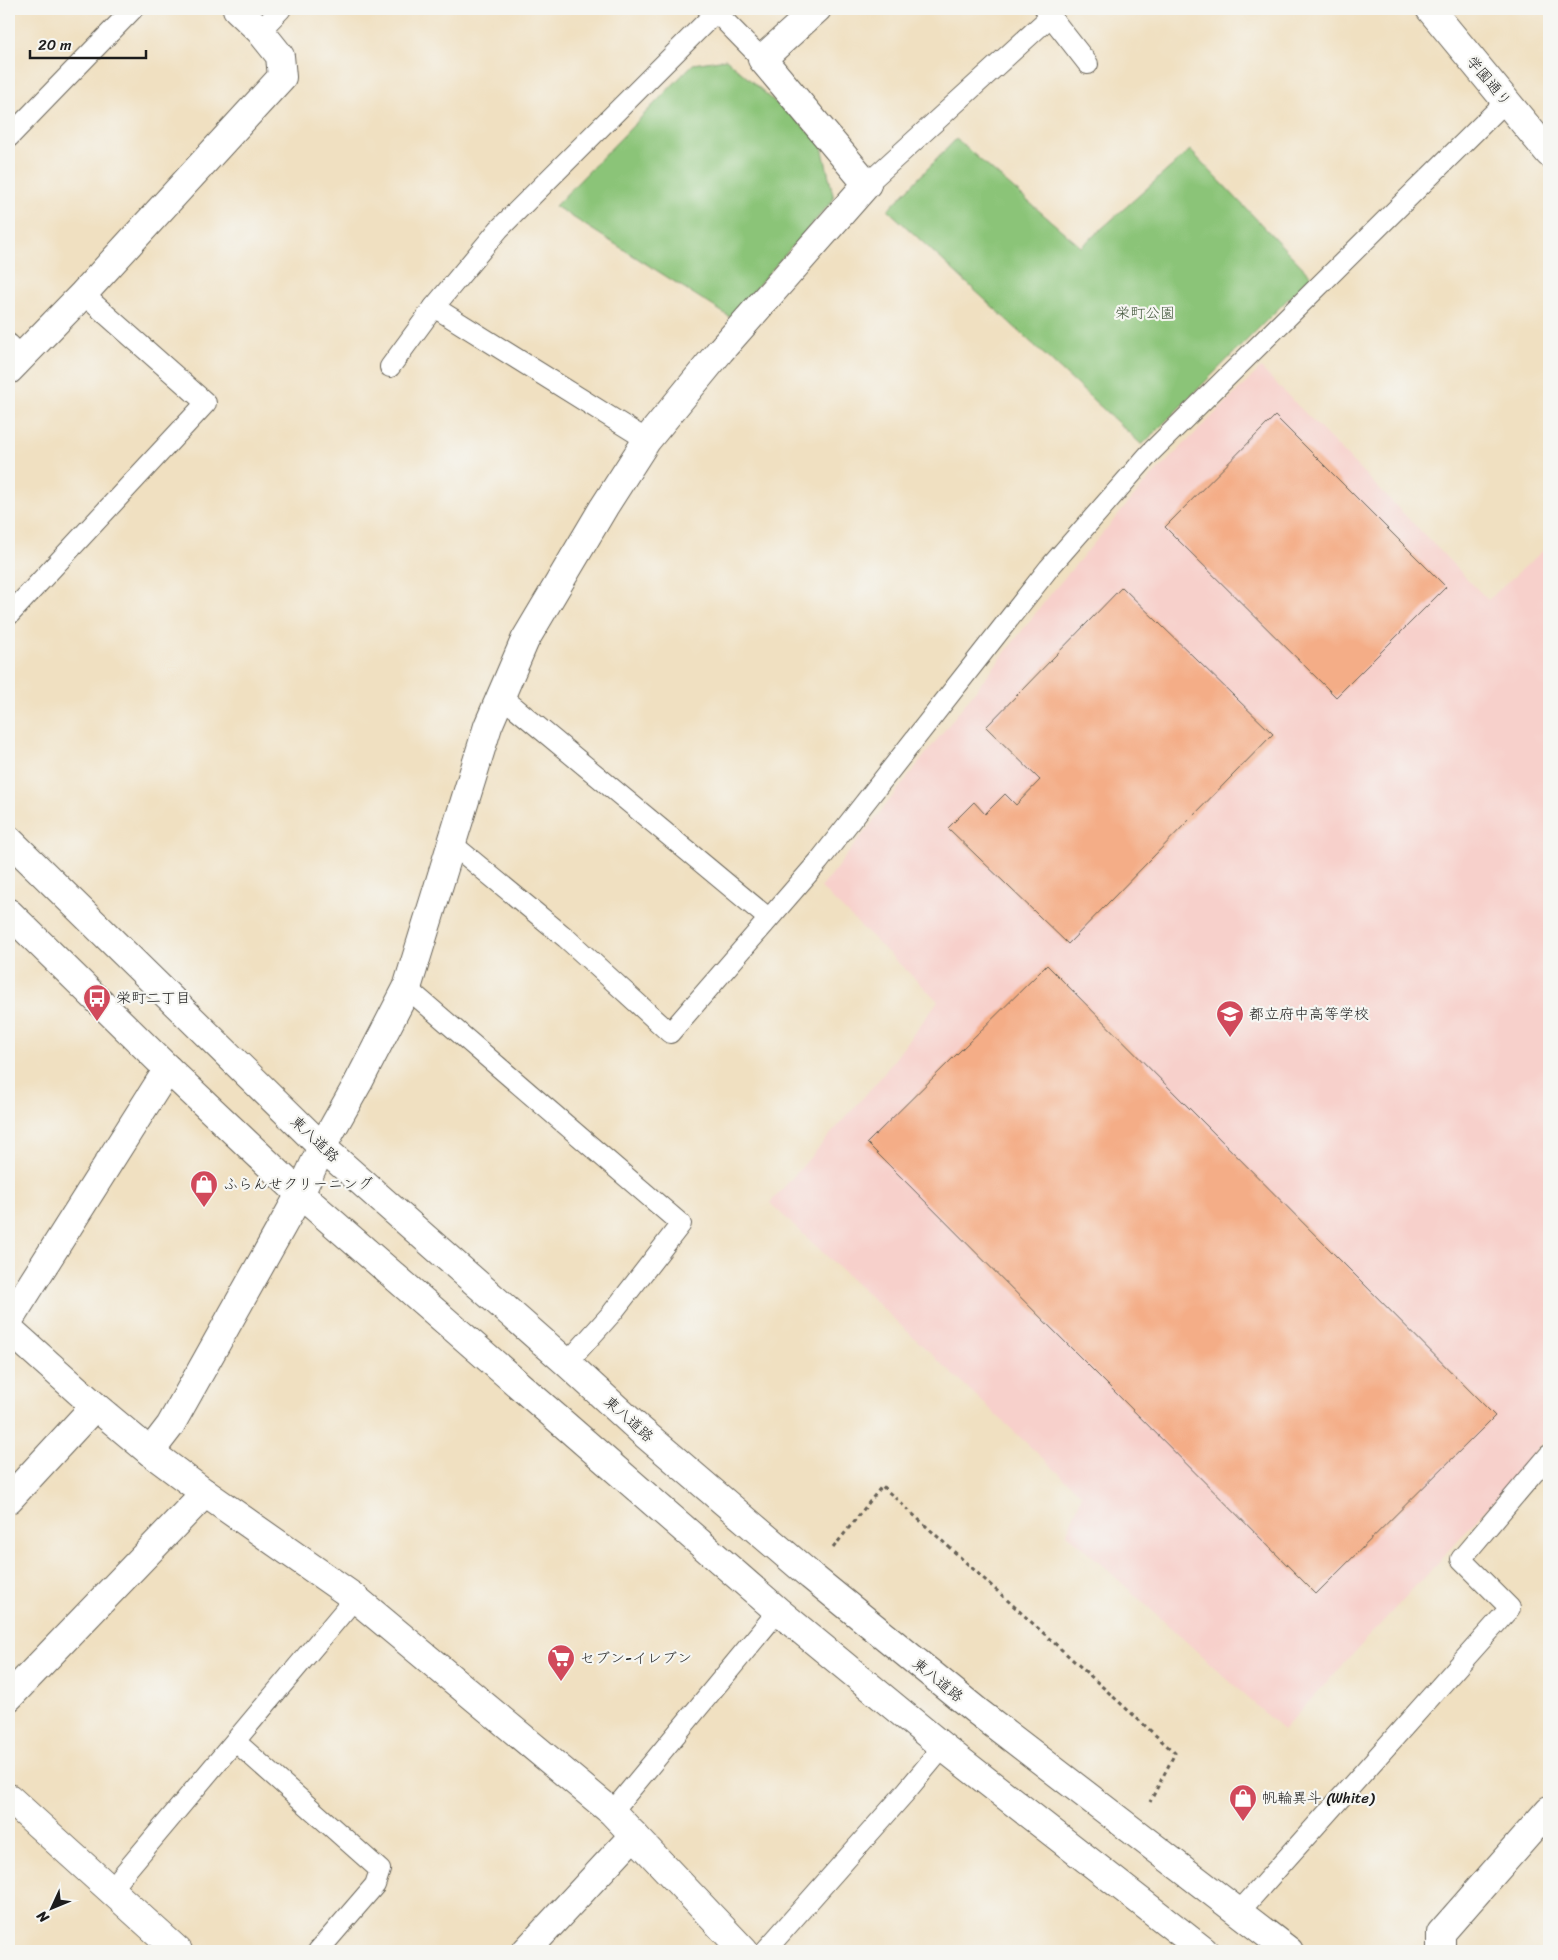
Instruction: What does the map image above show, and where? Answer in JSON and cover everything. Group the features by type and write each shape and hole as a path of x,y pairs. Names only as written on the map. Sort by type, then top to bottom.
{"street":[{"path":"13,357 83,294 282,77 280,56 260,31 238,9"},
{"path":"150,1452 170,1426 300,1194 322,1147 358,1083 407,988 488,726 525,640 604,507 647,440 720,351 867,184 762,59 817,9"},
{"name":"学園通り","path":"1430,9 1549,153"},
{"name":"東八道路","path":"9,840 322,1147 639,1429 811,1576 978,1712 1289,1951"},
{"path":"9,913 300,1194 778,1612 943,1747 1202,1951"},
{"path":"9,1320 168,1068"},
{"path":"9,1329 94,1406 150,1452 355,1598 612,1812 746,1950"},
{"path":"9,1499 94,1406"},
{"path":"9,1697 205,1493"},
{"path":"9,1798 178,1951"},
{"path":"1441,1951 1441,1933 1549,1810"},
{"path":"526,1951 634,1835"}],"lane":[{"path":"9,136 133,9"},
{"path":"260,31 281,9"},
{"path":"390,367 434,307 499,229 716,12 762,59"},
{"path":"867,184 1048,13 1088,64"},
{"path":"451,843 566,938 670,1033 819,861 1050,568 1144,460 1506,101"},
{"path":"9,615 206,403 83,294"},
{"path":"434,307 647,440"},
{"path":"501,696 768,918"},
{"path":"407,988 682,1224 612,1313 567,1363"},
{"path":"1238,1913 1510,1608 1461,1560 1549,1455"},
{"path":"110,1890 355,1598"},
{"path":"612,1812 778,1612"},
{"path":"236,1742 380,1870 375,1885 318,1951"},
{"path":"746,1950 904,1794 943,1747"}],"path":[{"path":"811,1576 882,1486 1176,1753 1134,1833"}],"shaded area":[{"name":"都立府中高等学校","path":"1261,368 1488,600 1549,545 1549,1434 1504,1490 1283,1730 1067,1533 1082,1495 770,1203 882,1076 938,1001 821,888 1053,591 1149,479"}],"green space":[{"path":"726,59 821,142 834,199 730,317 555,206 693,64"},
{"name":"栄町公園","path":"956,139 1081,247 1190,150 1311,276 1142,445 888,210"}],"building":[{"path":"1275,416 1446,587 1336,697 1165,527"},
{"path":"1122,587 1273,734 1068,944 948,828 974,802 985,814 1005,794 1016,805 1040,780 986,727"},
{"path":"1047,965 1495,1416 1316,1594 867,1143"}],"place":[{"name":"栄町二丁目","path":"97,1022"},
{"name":"都立府中高等学校","path":"1230,1038"},
{"name":"ふらんせクリーニング","path":"204,1208"},
{"name":"セブン-イレブン","path":"561,1682"},
{"name":"帆輪異斗 (White)","path":"1243,1822"}]}
